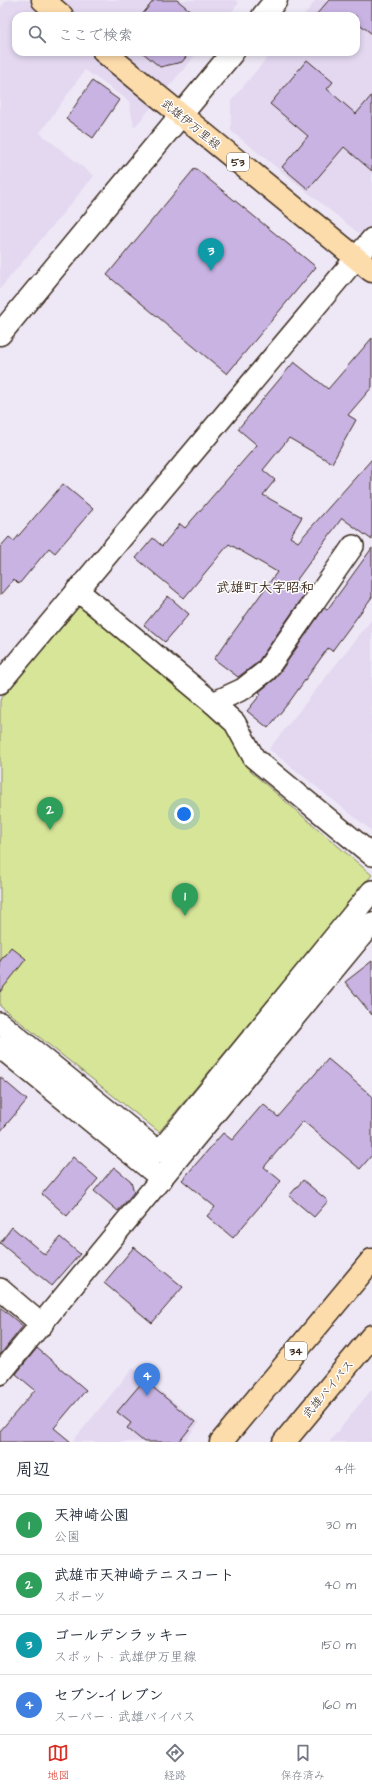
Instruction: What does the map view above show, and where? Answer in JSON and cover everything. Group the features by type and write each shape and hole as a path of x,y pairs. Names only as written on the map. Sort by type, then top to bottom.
{"main road":[{"path":"43,0 57,12"},
{"name":"武雄伊万里線","path":"109,56 181,117 364,265"},
{"name":"34","path":"221,1442 372,1260"},
{"name":"武雄バイパス","path":"284,1442 372,1336"}],"street":[{"path":"266,12 276,0"},
{"path":"0,334 231,56"},
{"path":"0,683 77,590 364,265 372,239"},
{"path":"213,703 243,689 266,671 353,546"},
{"path":"77,590 213,703 235,723 254,758 372,855"},
{"path":"0,1023 159,1152 372,891"},
{"path":"0,1374 42,1325 372,923"},
{"path":"0,1047 162,1179"},
{"path":"0,1289 42,1325"}],"shaded area":[{"path":"7,0 235,0 239,3 231,12 12,12 12,56 195,56 134,128 129,101 85,70 40,133 94,176 0,289 0,8"},
{"path":"316,0 372,0 372,244 231,131 231,101 269,56 360,56 360,12 306,12"},
{"path":"372,619 372,831 269,749"},
{"path":"133,1368 199,1423 184,1442 72,1442"},
{"path":"372,1389 372,1442 329,1442"}],"green space":[{"path":"78,605 223,724 251,772 372,875 159,1132 0,1006 0,700"}],"building":[{"path":"154,0 177,0 192,12 144,12"},
{"path":"329,0 372,0 372,34 360,24 360,12 318,12"},
{"path":"147,56 187,56 182,62 160,67"},
{"path":"307,60 333,82 327,89 356,114 372,95 372,171 344,147 308,189 282,167 308,136 270,104"},
{"path":"92,81 119,100 93,138 66,119"},
{"path":"195,168 316,267 227,374 107,275"},
{"path":"372,338 372,387 348,415 356,420 332,463 289,438 263,470 275,480 263,495 302,517 290,537 298,542 372,459 372,540 342,518 293,585 305,594 257,663 238,677 214,659 277,572 229,544 184,598 136,558 153,538 162,546 180,524 185,528 257,445 238,429 294,362 328,389"},
{"path":"63,484 93,509 55,553 49,548 19,584 14,579 0,595 0,547 9,537 14,541"},
{"path":"372,548 372,597 332,651 328,648 290,701 268,728 247,711 261,694 259,692 276,678 324,608 327,610"},
{"path":"168,596 189,614 165,642 144,625"},
{"path":"11,947 26,959 0,992 0,961"},
{"path":"372,961 372,1015 345,982"},
{"path":"328,1059 372,1096 372,1155 360,1169 303,1121 264,1167 281,1181 233,1238 207,1216 215,1207 182,1180 223,1133 232,1140 263,1104 278,1117"},
{"path":"0,1077 27,1100 0,1132"},
{"path":"73,1157 98,1179 67,1216 42,1194"},
{"path":"114,1167 131,1181 134,1192 118,1211 94,1191"},
{"path":"303,1180 328,1201 314,1217 289,1196"},
{"path":"12,1227 45,1255 60,1237 80,1254 52,1286 0,1243"},
{"path":"134,1247 183,1287 152,1323 104,1283"},
{"path":"0,1307 23,1326 0,1355"},
{"path":"37,1348 86,1390 54,1428 71,1442 0,1442 0,1431 35,1390 16,1374"},
{"path":"144,1380 195,1422 179,1442 144,1442 127,1428 131,1423 117,1412"}],"place":[{"name":"ゴールデンラッキー","path":"211,271"},
{"name":"武雄市天神崎テニスコート","path":"50,830"},
{"name":"天神崎公園","path":"185,916"},
{"name":"セブン-イレブン","path":"147,1396"}],"district":[{"name":"武雄町大字昭和","path":"265,587"}]}
